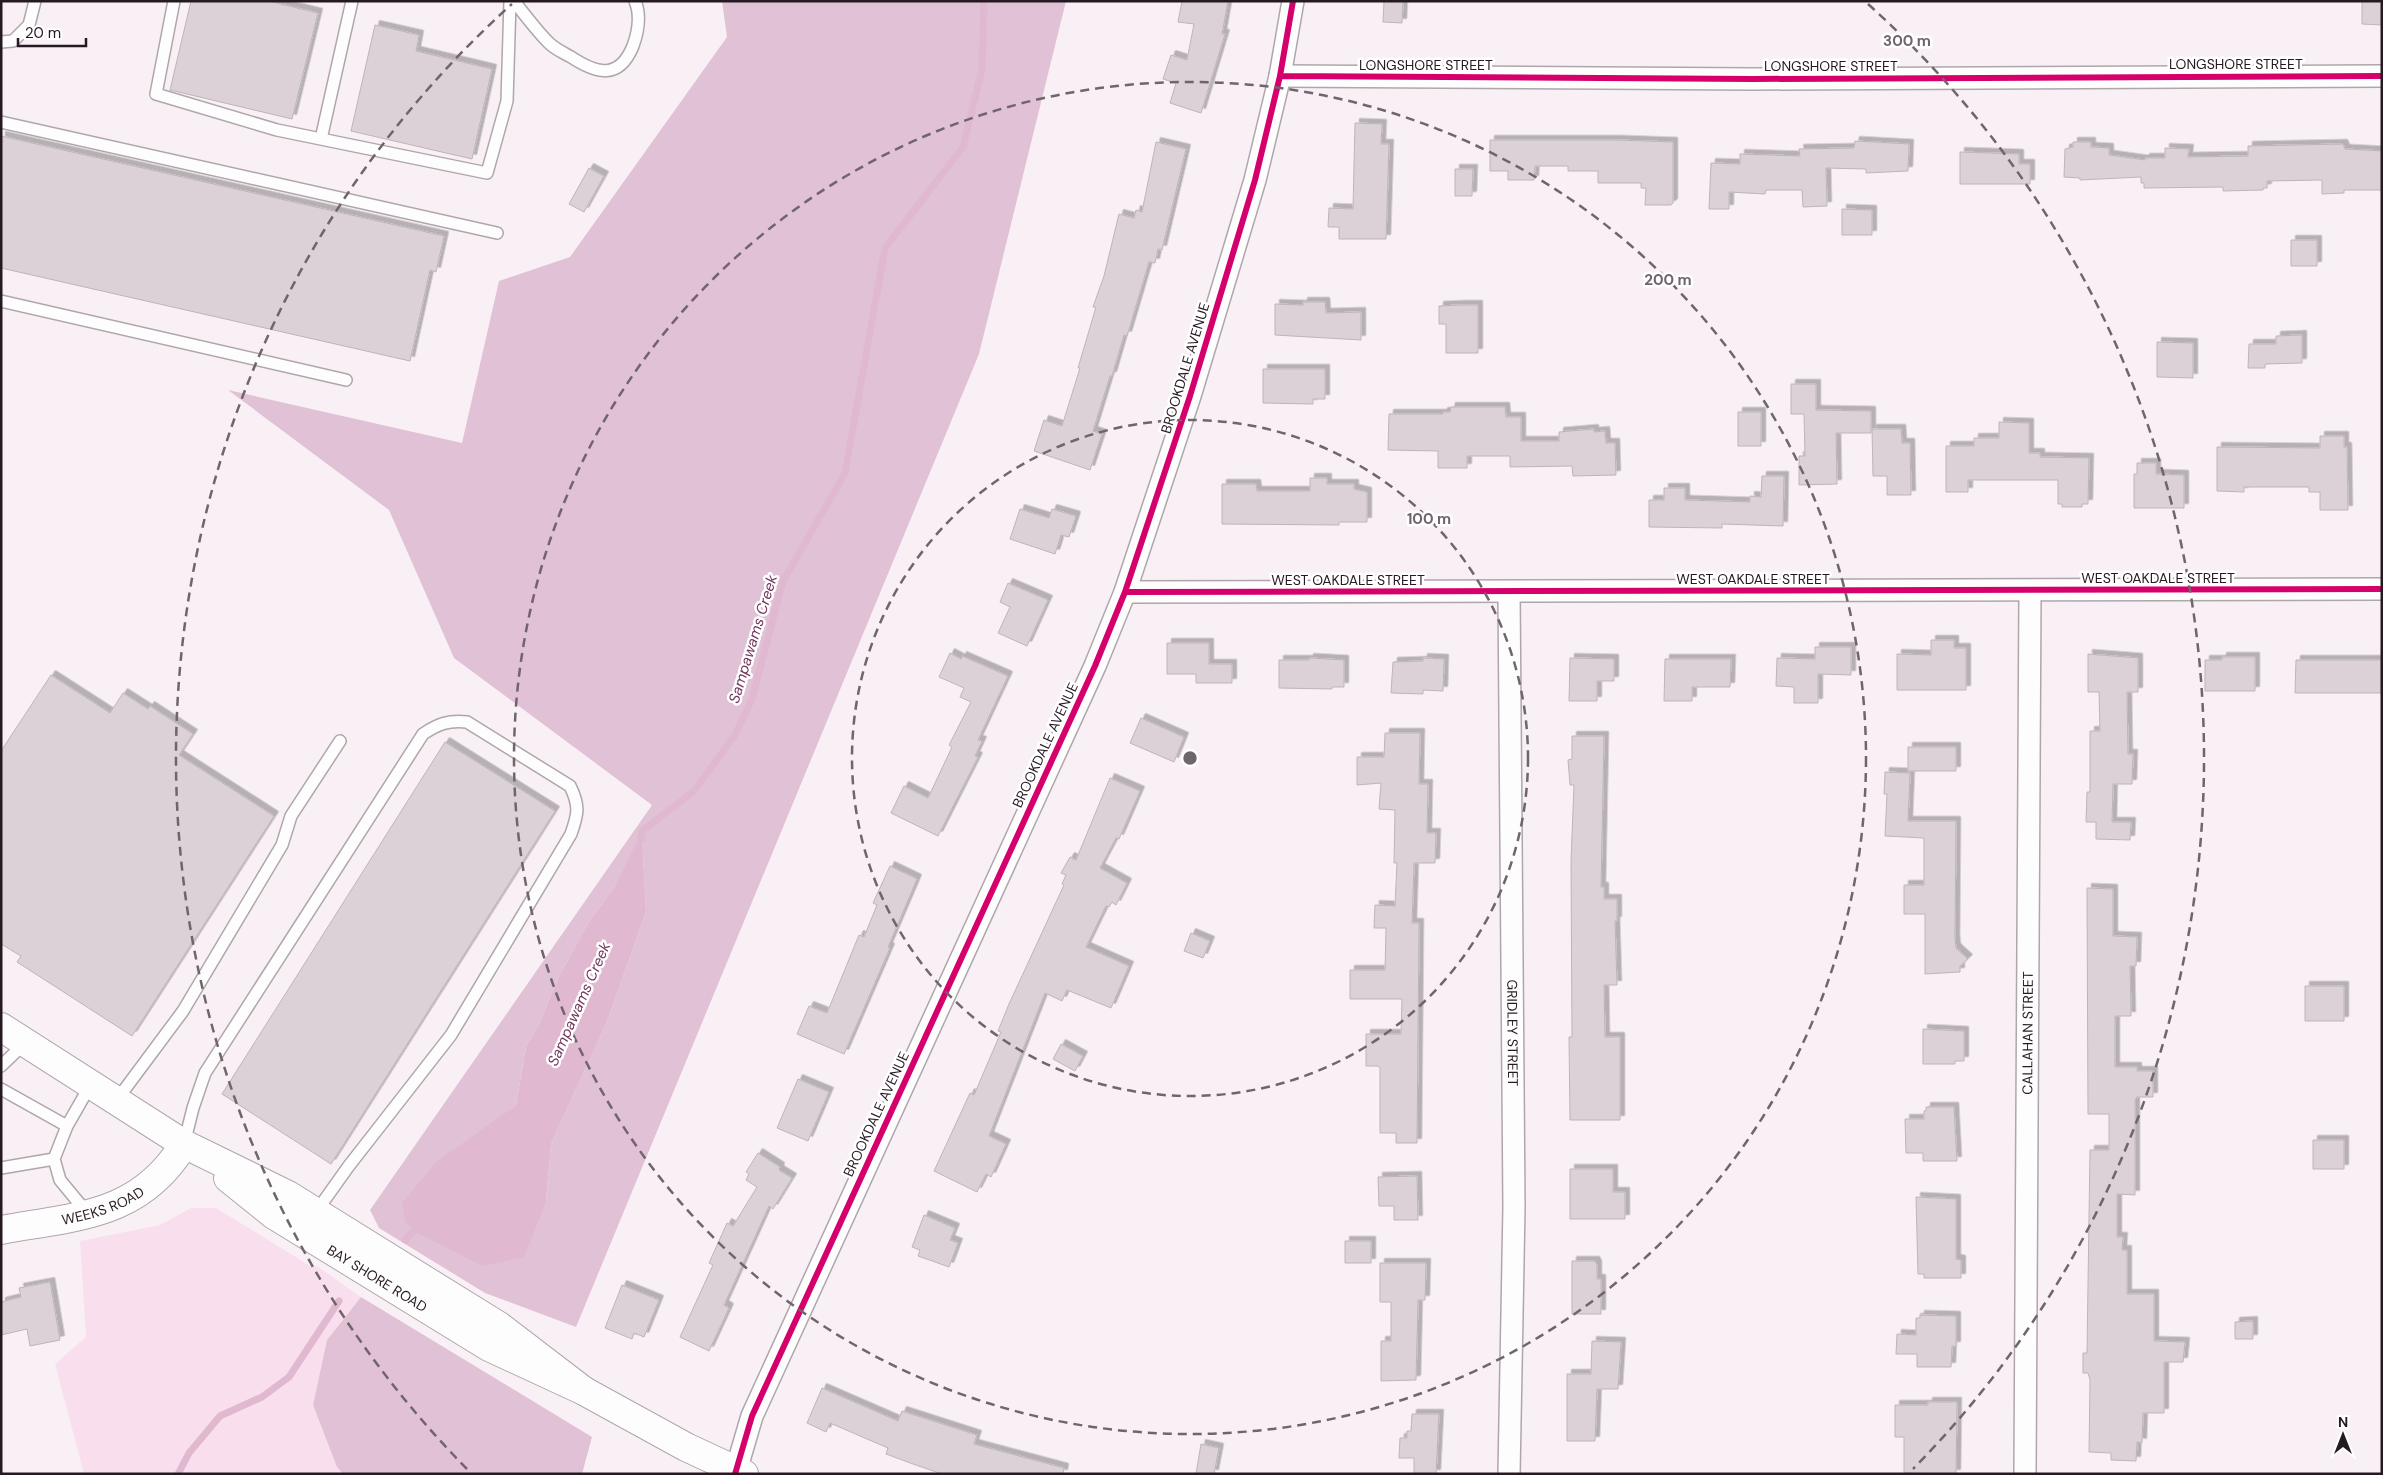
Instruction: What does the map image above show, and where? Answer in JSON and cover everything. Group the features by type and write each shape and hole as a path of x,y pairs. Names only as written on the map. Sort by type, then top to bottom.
{"main road":[{"name":"BAY SHORE ROAD","path":"1,1027 184,1144 274,1215 488,1346 584,1391 686,1448 738,1472"},
{"name":"BAY SHORE ROAD","path":"184,1144 288,1195 316,1212 498,1326 584,1391"},
{"name":"WEEKS ROAD","path":"1,1230 88,1214 114,1207 141,1191 170,1165 184,1144"}],"street":[{"name":"BROOKDALE AVENUE","path":"738,1472 752,1416 1095,666 1125,592 1190,396 1256,180 1280,76 1294,1"},
{"name":"LONGSHORE STREET","path":"1280,76 1753,79 2382,76"},
{"name":"WEST OAKDALE STREET","path":"1125,592 2030,592 2382,589"},
{"name":"GRIDLEY STREET","path":"1509,592 1514,1207 1509,1474"},
{"name":"CALLAHAN STREET","path":"2025,1474 2030,592"}],"lane":[{"path":"1,42 13,41 28,25 34,1"},
{"path":"174,1 156,94 277,130 486,173 507,101 510,1"},
{"path":"321,139 352,1"},
{"path":"514,1 550,44 588,68 604,72 617,68 628,57 636,36 639,10 635,1"},
{"path":"1,122 496,233"},
{"path":"1,301 346,380"},
{"path":"184,1144 193,1108 205,1073 423,734 438,724 451,721 467,722 570,786 577,801 577,816 571,834 451,1035 316,1212"},
{"path":"116,1101 183,1010 282,845 291,816 340,741"},
{"path":"1,1066 25,1042"},
{"path":"88,1214 60,1180 54,1159 67,1126 91,1084"},
{"path":"1,1089 67,1126"},
{"path":"1,1168 54,1159"}],"shaded area":[{"path":"722,1 1066,1 979,354 576,1327 485,1293 379,1228 370,1210 652,805 454,658 389,510 228,390 462,443 499,281 570,257 727,37","holes":["642,832 646,912 607,1022 551,1144 546,1202 483,1130 516,1105 526,1046 539,1024 559,976 588,923 614,887"]},
{"path":"191,1208 216,1208 312,1267 317,1266 361,1297 327,1340 313,1405 337,1467 343,1474 84,1474 55,1364 86,1337 80,1241 160,1225"},
{"path":"361,1297 592,1437 582,1474 343,1474 337,1467 313,1405 327,1340"}],"water":[{"path":"642,831 646,912 607,1022 551,1144 546,1202 524,1257 482,1266 414,1231 405,1222 402,1203 435,1163 516,1105 526,1046 539,1024 559,976 588,923 614,887"}],"building":[{"path":"191,1 268,1 318,13 292,119 170,90"},
{"path":"1182,1 1228,1 1222,34 1225,34 1201,113 1170,103 1176,83 1163,79 1171,55 1187,60 1194,24 1178,22"},
{"path":"1384,1 1403,1 1402,23 1383,22"},
{"path":"2362,1 2382,1 2382,25 2362,24"},
{"path":"375,25 419,35 416,51 492,69 472,159 351,131"},
{"path":"1355,123 1382,124 1381,144 1389,144 1386,239 1339,239 1339,227 1328,227 1329,208 1353,209"},
{"path":"1,136 444,236 436,272 430,270 410,361 1,268"},
{"path":"1490,140 1673,142 1673,203 1671,205 1645,205 1646,188 1641,188 1641,183 1598,183 1598,171 1568,171 1568,166 1535,166 1534,180 1508,180 1508,171 1490,171"},
{"path":"1855,141 1909,144 1908,171 1866,173 1866,169 1826,168 1827,206 1803,207 1802,190 1766,190 1765,194 1729,192 1729,209 1709,209 1711,163 1740,164 1740,154 1800,156 1799,149 1854,148"},
{"path":"1156,142 1186,149 1162,250 1158,249 1155,263 1149,262 1127,336 1124,335 1093,431 1102,434 1090,470 1034,451 1044,420 1062,426 1080,368 1078,368 1096,307 1093,307 1104,276 1119,214 1134,218 1136,210 1142,212"},
{"path":"2073,142 2091,142 2091,147 2109,148 2109,155 2145,160 2145,158 2165,158 2165,148 2189,149 2188,157 2248,156 2248,146 2343,144 2345,149 2382,151 2382,190 2344,190 2344,193 2322,194 2322,180 2267,181 2267,188 2263,188 2263,190 2223,191 2223,187 2144,188 2144,183 2141,183 2141,177 2080,180 2080,178 2064,177 2065,149 2073,147"},
{"path":"1960,152 2019,154 2019,164 2030,164 2030,184 1960,184"},
{"path":"589,168 604,176 584,212 569,204"},
{"path":"1455,169 1473,169 1472,196 1455,196"},
{"path":"1842,209 1872,210 1872,235 1842,235"},
{"path":"2291,240 2317,240 2317,266 2291,266"},
{"path":"1303,302 1325,302 1326,313 1361,312 1361,340 1275,335 1275,304 1303,305"},
{"path":"1478,305 1478,353 1446,353 1446,324 1439,324 1439,306"},
{"path":"2302,335 2302,363 2265,364 2265,368 2248,368 2249,344 2276,344 2276,336"},
{"path":"2157,342 2193,343 2193,378 2157,377"},
{"path":"1263,369 1325,369 1325,399 1313,399 1313,404 1263,403"},
{"path":"1791,384 1816,384 1816,410 1871,411 1871,433 1836,433 1837,484 1799,485 1799,456 1805,456 1804,414 1791,414"},
{"path":"1451,407 1505,407 1506,417 1521,417 1521,441 1559,441 1559,432 1594,429 1594,432 1605,431 1606,443 1615,443 1616,475 1573,476 1572,466 1510,467 1510,456 1467,456 1467,468 1438,468 1438,451 1388,450 1389,414 1443,414 1443,412 1450,412"},
{"path":"1738,412 1761,412 1761,446 1738,446"},
{"path":"1999,422 2029,423 2029,453 2040,453 2040,457 2089,458 2088,504 2082,504 2082,507 2062,507 2062,504 2058,504 2058,480 1968,480 1968,492 1946,492 1946,446 1974,446 1974,438 1999,438"},
{"path":"1872,429 1901,429 1902,443 1910,443 1911,495 1887,495 1887,476 1873,476"},
{"path":"2320,436 2344,436 2344,447 2347,447 2348,510 2320,510 2320,492 2309,492 2309,487 2244,487 2244,492 2217,491 2217,447 2320,448"},
{"path":"2137,463 2156,463 2156,474 2184,475 2184,508 2134,508 2134,474 2137,474"},
{"path":"1762,476 1784,476 1783,526 1722,524 1722,528 1649,527 1649,500 1664,500 1664,488 1685,488 1685,500 1750,502 1750,496 1761,497"},
{"path":"1310,478 1327,478 1327,484 1354,484 1354,489 1367,492 1367,522 1339,522 1339,525 1222,524 1222,484 1256,484 1257,491 1310,491"},
{"path":"1020,509 1049,518 1052,509 1076,516 1069,537 1061,535 1055,554 1010,539"},
{"path":"1008,583 1048,600 1027,646 998,633 1010,607 1000,602"},
{"path":"1931,640 1954,640 1954,648 1966,648 1966,690 1897,690 1897,654 1931,655"},
{"path":"1167,643 1209,643 1209,664 1232,664 1232,683 1196,683 1196,674 1167,674"},
{"path":"1815,647 1851,647 1851,675 1818,674 1818,703 1794,703 1794,687 1776,686 1777,658 1815,659"},
{"path":"950,653 961,659 962,656 1008,676 978,740 982,741 975,756 978,757 938,836 891,813 904,786 928,798 952,747 949,745 971,702 960,697 964,688 939,677"},
{"path":"2088,654 2138,658 2138,692 2127,692 2128,754 2133,754 2132,784 2113,784 2112,822 2131,822 2130,840 2096,839 2096,822 2086,822 2087,792 2090,792 2090,731 2100,731 2099,692 2088,692"},
{"path":"2222,657 2255,657 2255,691 2205,691 2205,660 2222,660"},
{"path":"1309,658 1344,660 1344,687 1332,687 1332,689 1279,688 1279,660 1309,660"},
{"path":"1423,658 1444,659 1443,691 1423,690 1423,694 1391,693 1393,662 1423,661"},
{"path":"1570,658 1614,659 1614,681 1597,681 1597,701 1569,701"},
{"path":"1665,659 1731,659 1730,687 1692,687 1692,701 1664,701"},
{"path":"2296,660 2381,660 2381,693 2295,693"},
{"path":"51,675 110,713 123,693 148,709 150,706 193,734 179,755 274,816 132,1036 17,962 21,956 1,944 1,751"},
{"path":"1141,718 1184,737 1174,762 1130,743"},
{"path":"1385,733 1420,733 1419,784 1428,784 1427,833 1436,833 1435,863 1414,863 1412,923 1419,923 1417,1143 1396,1143 1396,1133 1380,1133 1380,1068 1378,1066 1366,1066 1366,1034 1401,1034 1402,999 1350,999 1350,970 1385,970 1386,928 1374,928 1375,905 1395,906 1397,863 1394,863 1395,810 1379,809 1381,783 1357,785 1357,757 1384,757"},
{"path":"1572,736 1604,736 1601,887 1604,887 1604,899 1617,899 1617,921 1615,921 1617,985 1604,985 1605,1037 1620,1037 1620,1120 1570,1120 1569,1037 1572,1037 1571,861 1574,785 1570,785 1568,760 1572,759"},
{"path":"445,742 555,811 331,1164 222,1094"},
{"path":"1908,747 1956,747 1956,771 1908,771"},
{"path":"1885,772 1910,773 1908,821 1956,821 1955,939 1956,948 1968,959 1960,966 1960,972 1925,974 1925,914 1904,914 1904,885 1924,885 1924,838 1885,836 1887,794 1884,794"},
{"path":"1110,778 1140,791 1119,839 1116,838 1100,868 1127,883 1116,905 1112,902 1109,907 1106,906 1086,947 1129,966 1111,1008 1067,990 1062,1001 1045,993 989,1136 1006,1144 991,1177 986,1174 977,1192 934,1171 970,1093 974,1095 1001,1032 998,1031 1009,1004 1064,885 1062,884 1066,875 1061,873 1070,857 1076,860"},
{"path":"890,866 917,879 888,947 890,948 844,1054 797,1034 809,1006 827,1013 859,935 864,937 877,905 873,903"},
{"path":"2087,888 2113,889 2113,936 2137,937 2136,966 2130,966 2131,1016 2115,1016 2115,1067 2137,1067 2137,1071 2153,1071 2153,1097 2137,1097 2135,1100 2135,1195 2117,1194 2117,1237 2123,1237 2122,1250 2127,1250 2127,1294 2154,1294 2154,1341 2185,1342 2183,1362 2164,1362 2164,1413 2143,1413 2142,1443 2137,1442 2136,1461 2111,1460 2111,1453 2089,1452 2090,1380 2088,1373 2083,1373 2083,1353 2087,1353 2090,1150 2109,1150 2109,1114 2088,1114"},
{"path":"1191,933 1210,941 1203,958 1184,951"},
{"path":"2305,986 2344,986 2344,1021 2305,1021"},
{"path":"1923,1029 1964,1031 1964,1061 1955,1061 1955,1064 1923,1064"},
{"path":"1061,1044 1083,1056 1075,1071 1053,1059"},
{"path":"798,1079 829,1092 808,1141 777,1128"},
{"path":"1926,1107 1954,1107 1957,1161 1923,1161 1923,1153 1906,1153 1905,1119 1924,1119"},
{"path":"2313,1140 2344,1140 2344,1169 2313,1169"},
{"path":"758,1153 780,1167 779,1170 792,1178 773,1209 769,1206 724,1305 729,1308 709,1351 680,1337 713,1265 709,1263 727,1223 733,1226 757,1187 746,1180 749,1174 746,1172"},
{"path":"1570,1169 1613,1169 1613,1192 1625,1192 1625,1219 1570,1219"},
{"path":"1417,1176 1418,1220 1394,1220 1394,1206 1379,1206 1378,1177"},
{"path":"1916,1197 1956,1199 1956,1259 1961,1260 1961,1278 1924,1278 1924,1274 1918,1274"},
{"path":"924,1215 955,1228 950,1240 958,1243 949,1267 918,1256 920,1250 912,1247"},
{"path":"1345,1241 1371,1241 1371,1263 1345,1263"},
{"path":"1572,1261 1595,1261 1597,1265 1597,1279 1601,1279 1601,1314 1572,1314"},
{"path":"1380,1263 1426,1263 1425,1300 1418,1300 1416,1380 1381,1381 1381,1341 1391,1341 1391,1302 1380,1302"},
{"path":"50,1282 60,1340 30,1346 27,1329 1,1335 1,1302 21,1297 19,1288"},
{"path":"622,1285 659,1300 644,1337 634,1333 632,1339 605,1328"},
{"path":"1920,1315 1956,1316 1956,1346 1952,1346 1951,1367 1917,1367 1917,1354 1896,1354 1897,1334 1916,1335 1916,1318 1920,1318"},
{"path":"2253,1321 2253,1339 2235,1339 2235,1322"},
{"path":"1592,1341 1621,1342 1618,1389 1597,1389 1595,1441 1567,1441 1567,1374 1591,1374"},
{"path":"822,1388 898,1421 902,1411 977,1435 974,1444 1064,1468 1063,1474 942,1474 913,1464 886,1454 888,1448 830,1423 826,1432 807,1423"},
{"path":"1928,1402 1957,1402 1956,1474 1904,1473 1904,1437 1895,1437 1895,1405 1928,1405"},
{"path":"1412,1414 1439,1414 1436,1474 1414,1474 1414,1458 1399,1458 1400,1438 1407,1438 1407,1431 1411,1431"},
{"path":"1201,1444 1219,1448 1214,1474 1196,1474"}],"waterway":[{"name":"Sampawams Creek","path":"641,839 642,831 694,791 735,735 752,699 783,581 845,473 885,248 963,147 982,69 984,1"},
{"name":"Sampawams Creek","path":"405,1240 419,1225"},
{"name":"Sampawams Creek","path":"178,1474 189,1453 220,1416 262,1397 289,1377 339,1301"}],"cycle path":[{"path":"735,1474 752,1416 1095,666 1125,592 1190,396 1255,180 1280,76 1293,1"},
{"path":"1280,76 1753,79 2382,76"},
{"path":"1125,592 2382,589"}]}
